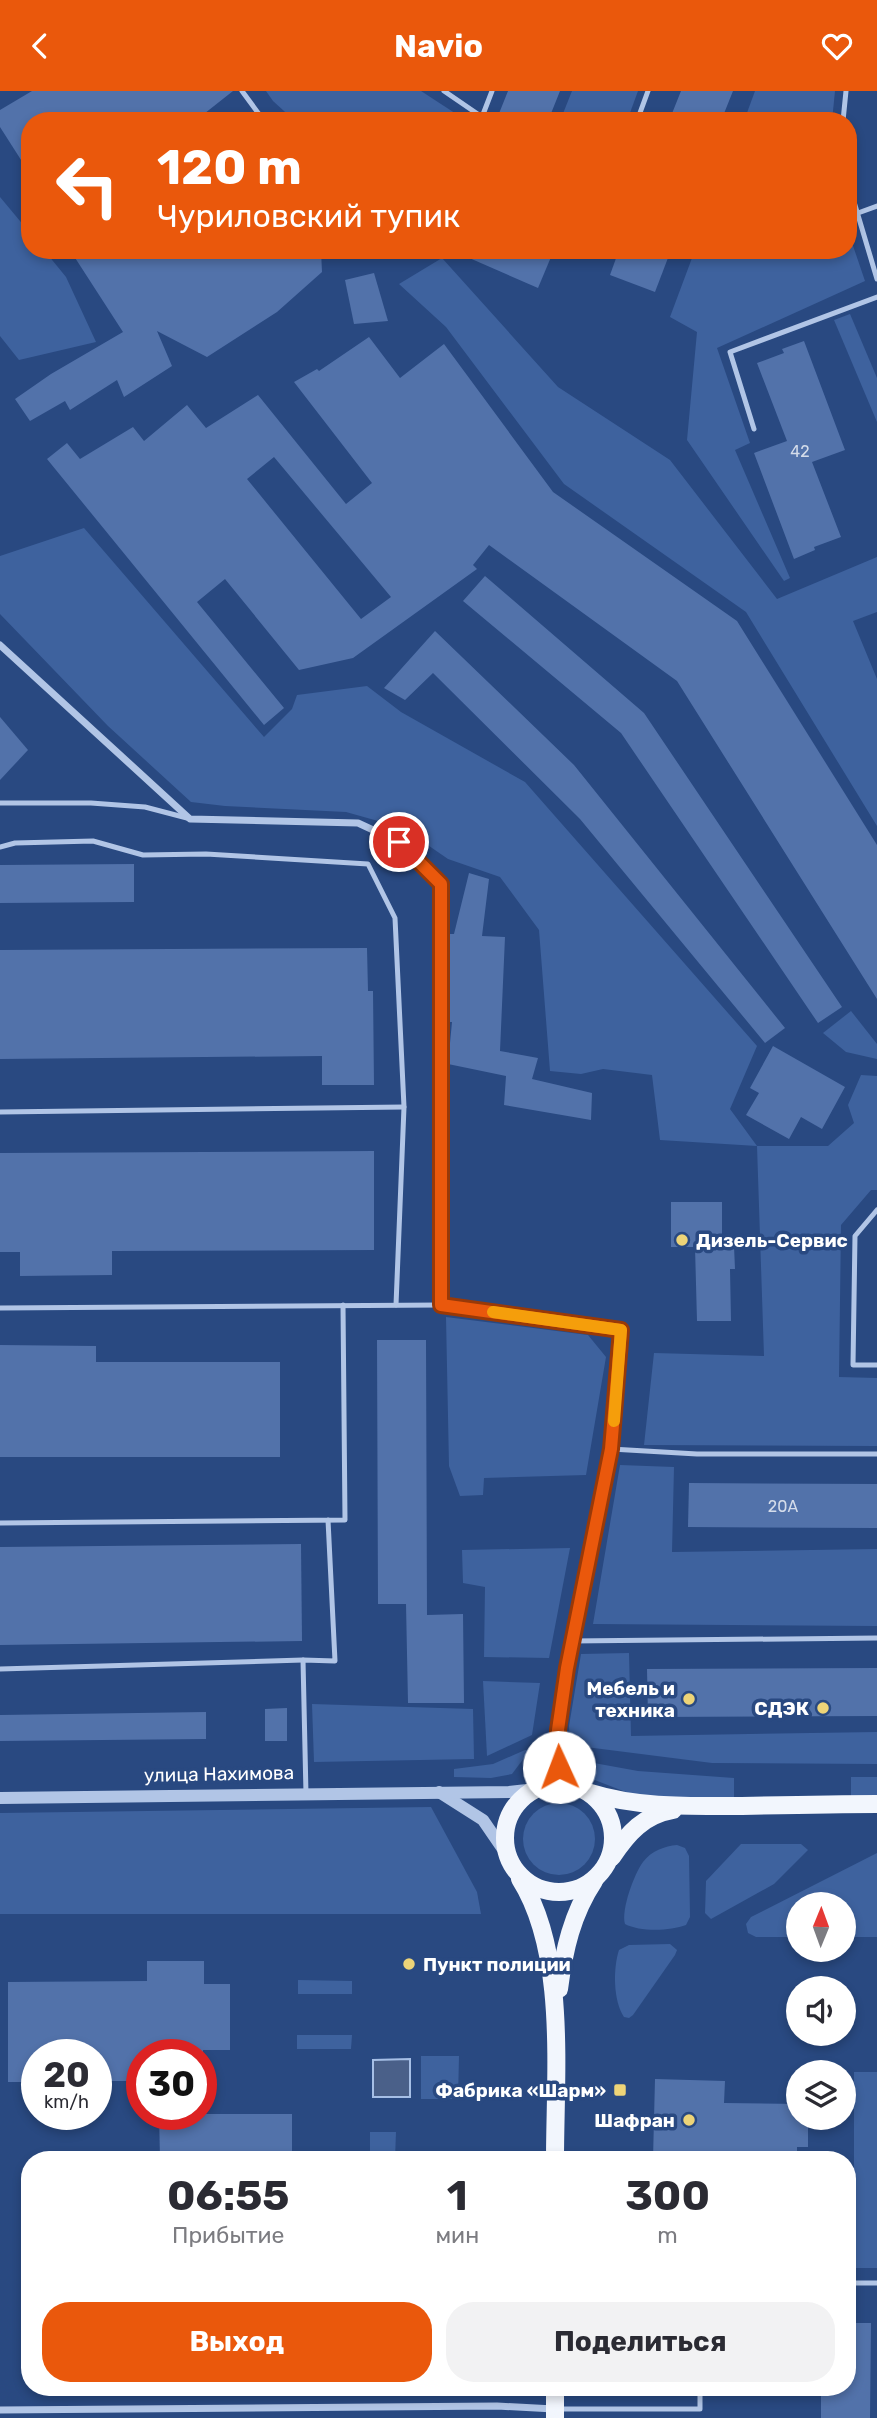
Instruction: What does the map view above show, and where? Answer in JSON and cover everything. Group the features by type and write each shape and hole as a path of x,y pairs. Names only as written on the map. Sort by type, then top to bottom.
{"main road":[{"path":"555,2151 554,2017 550,1965 542,1922 533,1899 511,1862 506,1828 514,1808 525,1796 536,1789 561,1784 614,1800 638,1803 715,1806 877,1804"},
{"path":"511,1862 529,1883 548,1891 569,1892 588,1884 603,1869 612,1851 612,1830 605,1810 595,1798 583,1790"},
{"path":"554,2017 571,1925 582,1899 626,1836 638,1824 668,1811 715,1806"}],"street":[{"path":"0,645 190,819 358,823 399,842 441,884 441,1305 621,1330 611,1449 572,1641 558,1730 557,1751 561,1784"},
{"name":"улица Нахимова","path":"0,1798 509,1792 536,1789"},
{"path":"439,1792 483,1820 511,1862"},
{"path":"0,2410 471,2406 555,2413"}],"lane":[{"path":"242,91 257,112"},
{"path":"444,91 472,112"},
{"path":"484,112 492,91"},
{"path":"640,112 648,91"},
{"path":"844,112 846,91"},
{"path":"858,213 877,206"},
{"path":"857,210 877,279"},
{"path":"754,429 730,352 877,297"},
{"path":"0,803 91,803 145,807 190,819"},
{"path":"0,848 15,843 93,841 144,855 206,855 368,864 395,918 404,1107 396,1305"},
{"path":"0,1112 404,1107"},
{"path":"877,1210 855,1236 853,1365 877,1365"},
{"path":"0,1523 345,1520 343,1305"},
{"path":"0,1308 441,1305"},
{"path":"611,1449 696,1454 877,1454"},
{"path":"0,1669 335,1661 328,1520"},
{"path":"572,1641 877,1638"},
{"path":"303,1660 306,1794"},
{"path":"856,2283 877,2283"},
{"path":"555,2413 700,2409 700,2396"}],"shaded area":[{"path":"266,91 421,91 453,112 285,112"},
{"path":"572,91 638,91 630,112 564,112"},
{"path":"755,91 835,91 833,112 747,112"},
{"path":"0,197 21,222 21,259 51,259 66,277 96,342 19,360 0,336"},
{"path":"857,258 865,281 717,348 750,443 735,450 790,578 784,581 687,440 697,332 670,317 692,259"},
{"path":"443,259 558,387 670,460 777,599 877,557 877,612 853,621 877,679 877,826 746,612 564,484 446,327 399,284"},
{"path":"850,314 877,378 877,422 834,320"},
{"path":"84,528 264,737 292,709 297,695 367,686 401,712 525,782 757,1046 730,1109 757,1146 660,1140 652,1075 603,1069 581,1074 550,1071 539,930 500,877 448,859 403,828 346,812 191,802 108,726 0,614 0,556"},
{"path":"851,1011 877,1044 877,1059 846,1052 823,1033"},
{"path":"861,1075 877,1076 877,1190 871,1190 841,1225 839,1377 877,1378 877,1446 644,1445 654,1353 764,1356 757,1146 828,1146 854,1123 848,1105"},
{"path":"446,1317 588,1335 606,1357 586,1475 484,1478 483,1495 460,1496 449,1466"},
{"path":"620,1465 674,1467 672,1552 877,1549 877,1626 593,1624"},
{"path":"570,1548 549,1658 484,1657 485,1587 463,1583 462,1550"},
{"path":"629,1653 631,1736 877,1732 877,1764 712,1763 570,1745 569,1726 581,1654"},
{"path":"483,1681 540,1683 532,1735 487,1756"},
{"path":"312,1704 473,1709 474,1759 314,1762"},
{"path":"530,1750 512,1774 491,1778 454,1777 454,1769 493,1764"},
{"path":"572,1759 638,1771 734,1778 734,1801 636,1796 587,1777"},
{"path":"851,1777 877,1777 877,1800 851,1800"},
{"path":"559,1803 579,1809 589,1819 595,1839 589,1859 579,1869 559,1875 539,1869 529,1859 523,1839 529,1819 539,1809"},
{"path":"431,1807 477,1892 481,1914 0,1914 0,1813"},
{"path":"741,1844 801,1844 808,1850 774,1884 711,1919 705,1913 706,1881"},
{"path":"677,1845 685,1848 689,1856 690,1917 686,1925 655,1930 625,1924 629,1892 643,1862 658,1850"},
{"path":"877,1853 877,1937 856,1937 856,1892 800,1892"},
{"path":"786,1899 786,1937 756,1937 748,1933 746,1924 751,1917"},
{"path":"670,1944 677,1950 675,1955 633,2015 624,2017 615,1984 619,1950 629,1945"},
{"path":"298,1980 352,1981 352,1994 298,1994"},
{"path":"297,2035 352,2035 351,2049 297,2049"},
{"path":"421,2056 459,2056 458,2099 421,2099"},
{"path":"410,2059 410,2097 373,2097 373,2060"},
{"path":"856,2072 877,2072 877,2268 856,2268"},
{"path":"370,2132 396,2132 395,2151 370,2151"}],"building":[{"path":"32,91 233,91 206,112 21,112 21,160 0,127 0,110"},
{"path":"508,91 560,91 552,112 500,112"},
{"path":"681,91 733,91 725,112 673,112"},
{"path":"76,259 321,259 322,272 277,312 207,357 157,331 172,366 124,397 117,380 70,410 65,401 30,421 15,399 51,374 123,332"},
{"path":"472,259 550,259 538,288"},
{"path":"616,259 668,259 655,292 610,275"},
{"path":"374,273 388,321 354,324 345,280"},
{"path":"369,337 400,378 444,344 553,492 737,621 877,845 877,999 677,681 489,545 473,565 477,569 353,658 299,670 225,579 197,602 284,708 264,725 47,459 67,443 80,459 133,427 144,441 187,405 206,428 258,395 346,504 372,483 294,382 317,369 319,371","holes":["274,457 391,597 361,619 247,479"]},
{"path":"804,341 845,450 812,462 841,537 814,547 815,550 794,559 754,453 787,441 757,363 784,353 782,349"},
{"path":"485,576 644,713 842,1007 818,1023 621,733 463,601"},
{"path":"435,631 574,765 785,1028 765,1043 580,819 433,673 405,700 384,688"},
{"path":"0,717 28,750 0,780"},
{"path":"134,864 134,902 0,903 0,865"},
{"path":"469,873 489,879 482,936 505,937 500,1051 538,1058 532,1079 592,1093 591,1120 504,1105 506,1076 448,1064 452,1022 448,1022 449,934 454,934"},
{"path":"367,948 368,991 373,991 374,1085 322,1085 322,1056 0,1059 0,950"},
{"path":"773,1046 845,1087 822,1129 801,1117 789,1139 746,1115 759,1093 750,1088"},
{"path":"374,1151 374,1250 112,1251 112,1275 20,1276 20,1252 0,1252 0,1153"},
{"path":"671,1202 722,1202 722,1247 734,1246 735,1269 730,1269 731,1321 697,1321 695,1247 671,1247"},
{"path":"377,1340 426,1340 427,1615 463,1614 464,1703 408,1703 406,1604 378,1604"},
{"path":"0,1345 96,1346 96,1362 280,1362 280,1457 0,1457"},
{"path":"689,1483 877,1484 877,1528 688,1527"},
{"path":"301,1544 302,1641 0,1645 0,1547"},
{"path":"877,1668 877,1716 648,1717 647,1669"},
{"path":"287,1708 287,1741 265,1741 265,1709"},
{"path":"206,1712 206,1739 0,1741 0,1715"},
{"path":"147,1961 204,1961 204,1984 230,1984 230,2050 217,2050 217,2039 126,2039 126,2081 112,2081 112,2039 21,2039 21,2082 8,2082 8,1982 147,1981"},
{"path":"655,2079 725,2081 724,2103 786,2104 786,2130 808,2130 808,2147 797,2147 797,2151 653,2151"},
{"path":"217,2114 292,2114 292,2151 160,2151 159,2130 217,2130"},
{"path":"856,2323 871,2323 870,2418 821,2418 821,2396 856,2396"}],"slow traffic":[{"path":"493,1312 621,1330 614,1421"}],"place":[{"name":"Дизель-Сервис","path":"682,1240"},
{"name":"Мебель и техника","path":"689,1699"},
{"name":"СДЭК","path":"823,1708"},
{"name":"Пункт полиции","path":"409,1964"},
{"name":"Фабрика «Шарм»","path":"620,2090"},
{"name":"Шафран","path":"689,2120"}],"route":[{"path":"399,842 441,884 441,1305 621,1330 611,1449 567,1668 558,1730 559,1767"}]}
